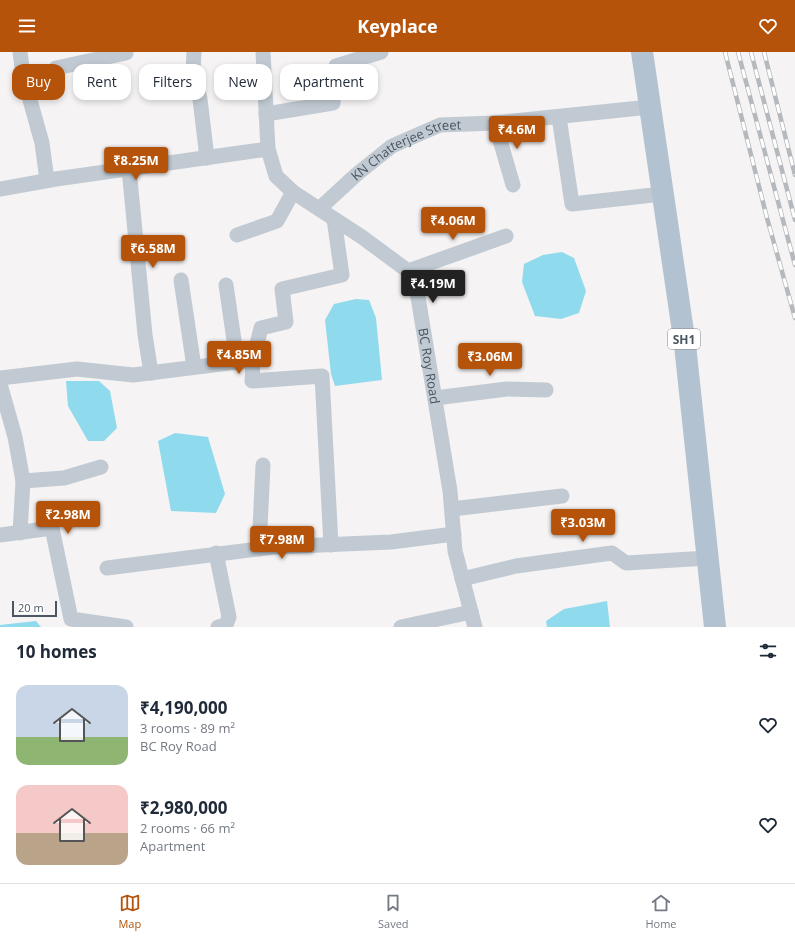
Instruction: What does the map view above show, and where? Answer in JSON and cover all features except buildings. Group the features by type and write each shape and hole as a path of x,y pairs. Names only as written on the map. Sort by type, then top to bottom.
{"main road":[{"name":"SH1","path":"642,52 684,345 715,627"}],"street":[{"path":"20,52 22,64"},
{"path":"194,52 193,71 200,99 207,158"},
{"path":"264,52 268,149 276,176 292,192 334,219 408,271 506,236"},
{"path":"266,114 333,103 336,66 378,52"},
{"path":"65,66 126,53"},
{"path":"30,100 42,143 47,180"},
{"name":"KN Chatterjee Street","path":"319,209 357,174 392,146 440,126 495,123 650,107"},
{"path":"559,117 572,204 662,194"},
{"path":"495,123 512,185"},
{"path":"0,189 47,180 268,149"},
{"path":"129,168 145,335 151,373"},
{"path":"237,235 277,221 292,192"},
{"path":"331,545 322,376 252,381 252,360 261,328 286,322 282,289 342,275 334,219"},
{"name":"BC Roy Road","path":"408,271 417,291 435,398 450,491 455,551 475,627"},
{"path":"181,280 194,367"},
{"path":"226,285 237,361"},
{"path":"0,378 77,369 133,375 252,360"},
{"path":"0,384 15,437 23,481 20,532"},
{"path":"435,398 507,389 546,390"},
{"path":"258,549 263,465"},
{"path":"23,481 64,478 101,467"},
{"path":"452,509 562,496"},
{"path":"0,535 52,528 71,619 126,627"},
{"path":"107,568 216,553 258,549 391,542 454,534"},
{"path":"216,553 228,617 226,625 218,627"},
{"path":"462,579 516,566 612,553 626,563 708,558"},
{"path":"401,627 471,612"}],"water":[{"path":"562,252 574,258 586,291 579,313 561,319 535,316 522,282 524,264 543,255"},
{"path":"356,299 369,300 376,318 382,380 335,386 331,374 325,320 334,304"},
{"path":"66,381 99,381 110,391 117,428 104,441 88,441 68,406"},
{"path":"175,433 208,437 225,494 216,513 171,511 158,441"},
{"path":"607,601 610,627 547,627 546,621 564,609"},
{"path":"36,621 41,627 0,627 0,625"}],"railway":[{"path":"725,52 767,218 795,318"},
{"path":"738,52 795,265"},
{"path":"751,52 795,220"},
{"path":"764,52 795,175"}]}
